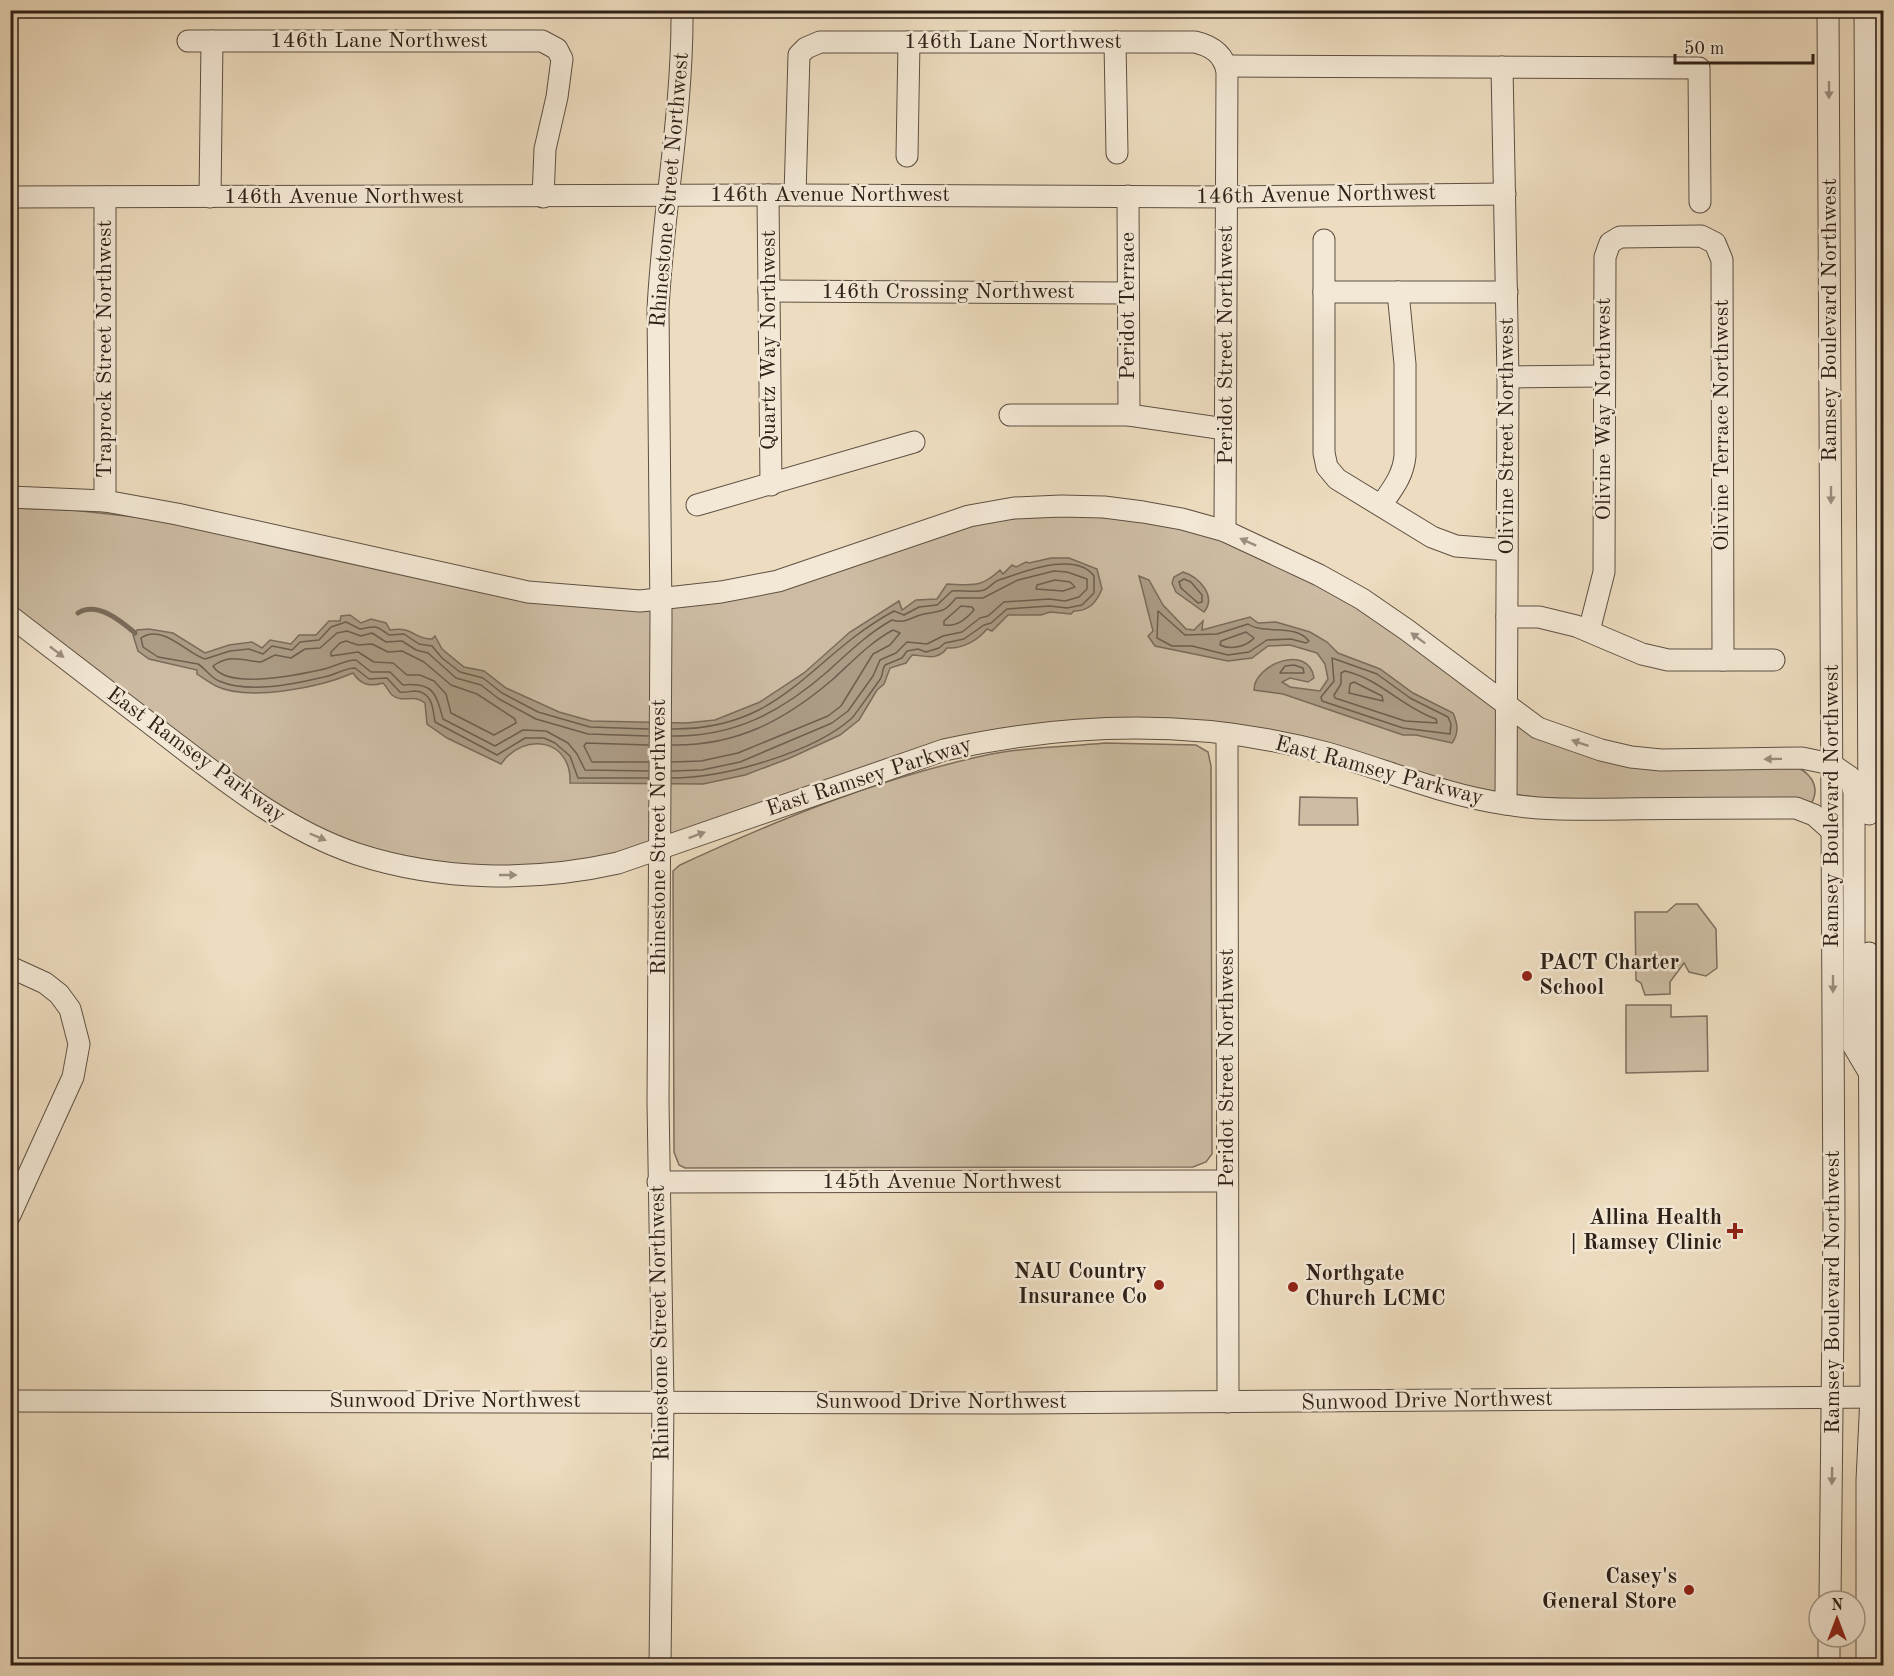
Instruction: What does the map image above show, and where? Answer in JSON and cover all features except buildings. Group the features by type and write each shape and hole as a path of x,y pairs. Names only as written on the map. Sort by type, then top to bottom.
{"street":[{"name":"Rhinestone Street Northwest","path":"660,1665 663,1401 658,1182 660,601 658,309 660,265 670,196 682,66 682,10"},
{"name":"Ramsey Boulevard Northwest","path":"1828,10 1833,1396 1830,1589"},
{"name":"Ramsey Boulevard Northwest","path":"1865,10 1870,1074 1877,1397 1867,1480 1867,1665"},
{"name":"146th Lane Northwest","path":"188,41 542,41 557,49 562,59 557,97 545,149 543,197"},
{"path":"210,197 212,41"},
{"name":"146th Lane Northwest","path":"795,195 800,55 806,48 820,42 1195,42 1206,44 1222,59 1502,67 1700,68 1700,202"},
{"path":"908,156 909,42"},
{"path":"1115,42 1117,153"},
{"name":"Peridot Street Northwest","path":"1222,59 1227,197 1225,531"},
{"name":"Olivine Street Northwest","path":"1502,67 1508,377 1506,804"},
{"name":"146th Avenue Northwest","path":"10,197 795,195 1227,197 1505,194"},
{"name":"Quartz Way Northwest","path":"768,195 771,485"},
{"name":"Peridot Terrace","path":"1128,196 1129,415"},
{"name":"Traprock Street Northwest","path":"105,197 105,501"},
{"name":"Olivine Way Northwest","path":"1589,632 1604,572 1605,257 1610,243 1620,237 1665,236"},
{"name":"Olivine Terrace Northwest","path":"1665,236 1701,236 1715,243 1722,260 1723,660"},
{"path":"1324,240 1324,453 1327,467 1337,479 1382,504 1432,537 1456,546 1507,550"},
{"name":"146th Crossing Northwest","path":"769,291 1127,293"},
{"path":"1324,292 1507,292"},
{"path":"1382,504 1398,483 1404,470 1406,374 1398,292"},
{"path":"1508,377 1603,376"},
{"path":"1010,415 1129,415 1225,429"},
{"path":"696,505 914,442"},
{"path":"10,496 105,501 177,514 528,592 564,597 660,601 778,581 969,516 1014,508 1104,507 1182,519 1225,531 1319,575 1362,599 1538,728 1601,750 1631,757 1661,760 1802,758 1831,764 1850,777 1854,792 1854,1047 1870,1074"},
{"name":"East Ramsey Parkway","path":"10,616 232,787 297,828 357,854 425,869 503,876 582,871 633,859 893,765 994,739 1082,729 1138,727 1188,729 1227,734 1325,753 1457,794 1506,804 1554,809 1796,808 1814,815 1832,831"},
{"path":"1507,617 1539,617 1589,632 1642,654 1668,660 1774,660"},
{"name":"Peridot Street Northwest","path":"1227,734 1228,1402"},
{"path":"10,967 45,983 59,994 70,1009 79,1044 73,1077 10,1215"},
{"name":"145th Avenue Northwest","path":"658,1182 1227,1181"},
{"name":"Sunwood Drive Northwest","path":"10,1401 1228,1402 1877,1397"},
{"path":"1829,1649 1829,1665"}],"shaded area":[{"path":"10,508 72,510 154,519 525,601 626,610 991,521 1062,514 1145,521 1213,536 1270,560 1364,611 1551,740 1799,768 1814,783 1815,793 1811,804 1540,798 1466,787 1220,726 901,755 629,852 566,865 475,868 385,854 328,833 252,792 11,606"},
{"path":"1105,743 1196,745 1208,752 1211,766 1212,1154 1206,1162 1193,1167 685,1168 679,1165 674,1152 673,871 680,865 753,832 828,802 904,776 997,753"},
{"path":"1300,797 1357,798 1358,825 1299,825"},
{"path":"1676,904 1697,904 1716,929 1717,968 1706,976 1689,972 1684,963 1670,982 1670,994 1645,995 1641,983 1636,980 1635,912 1667,912"},
{"path":"1626,1005 1671,1005 1671,1017 1707,1016 1708,1071 1626,1073"}],"water":[{"path":"1069,558 1097,569 1102,589 1091,605 1071,614 1050,612 1041,615 1008,615 992,631 987,629 974,641 964,646 947,648 935,656 912,655 906,663 890,668 884,684 877,690 859,720 840,735 745,775 703,784 570,783 569,768 555,749 533,744 522,747 501,764 447,738 427,724 425,703 416,699 396,698 383,683 366,684 353,673 323,683 285,691 247,693 230,691 209,682 197,674 197,670 149,659 138,651 133,635 137,630 149,629 173,633 205,653 229,645 252,642 262,648 270,640 291,644 299,635 316,635 329,621 340,621 341,616 350,615 361,623 371,619 386,623 390,630 409,631 432,639 435,636 442,649 464,667 484,671 506,688 559,712 591,721 686,723 715,720 760,702 804,673 850,632 899,601 902,610 916,600 937,599 947,584 982,583 1000,570 1003,574 1012,565 1016,567 1026,562"},
{"path":"1183,572 1195,578 1204,588 1208,600 1204,612 1176,592 1172,583 1174,577"},
{"path":"1139,576 1149,580 1163,605 1186,629 1194,630 1203,621 1202,630 1250,617 1258,623 1276,622 1310,632 1327,642 1338,653 1380,669 1413,693 1453,713 1457,728 1456,736 1452,743 1416,735 1403,735 1283,694 1254,690 1256,681 1263,672 1282,661 1293,660 1303,661 1310,667 1314,678 1308,682 1290,678 1282,682 1290,687 1320,691 1328,679 1325,664 1317,653 1290,645 1268,646 1252,658 1228,661 1155,646 1148,636 1153,631"}],"waterway":[{"path":"78,613 93,609 101,611 116,618 135,633"}],"place":[{"name":"PACT Charter School","path":"1527,976"},
{"name":"Allina Health | Ramsey Clinic","path":"1735,1231"},
{"name":"NAU Country Insurance Co","path":"1159,1285"},
{"name":"Northgate Church LCMC","path":"1293,1287"},
{"name":"Casey's General Store","path":"1689,1590"}]}
